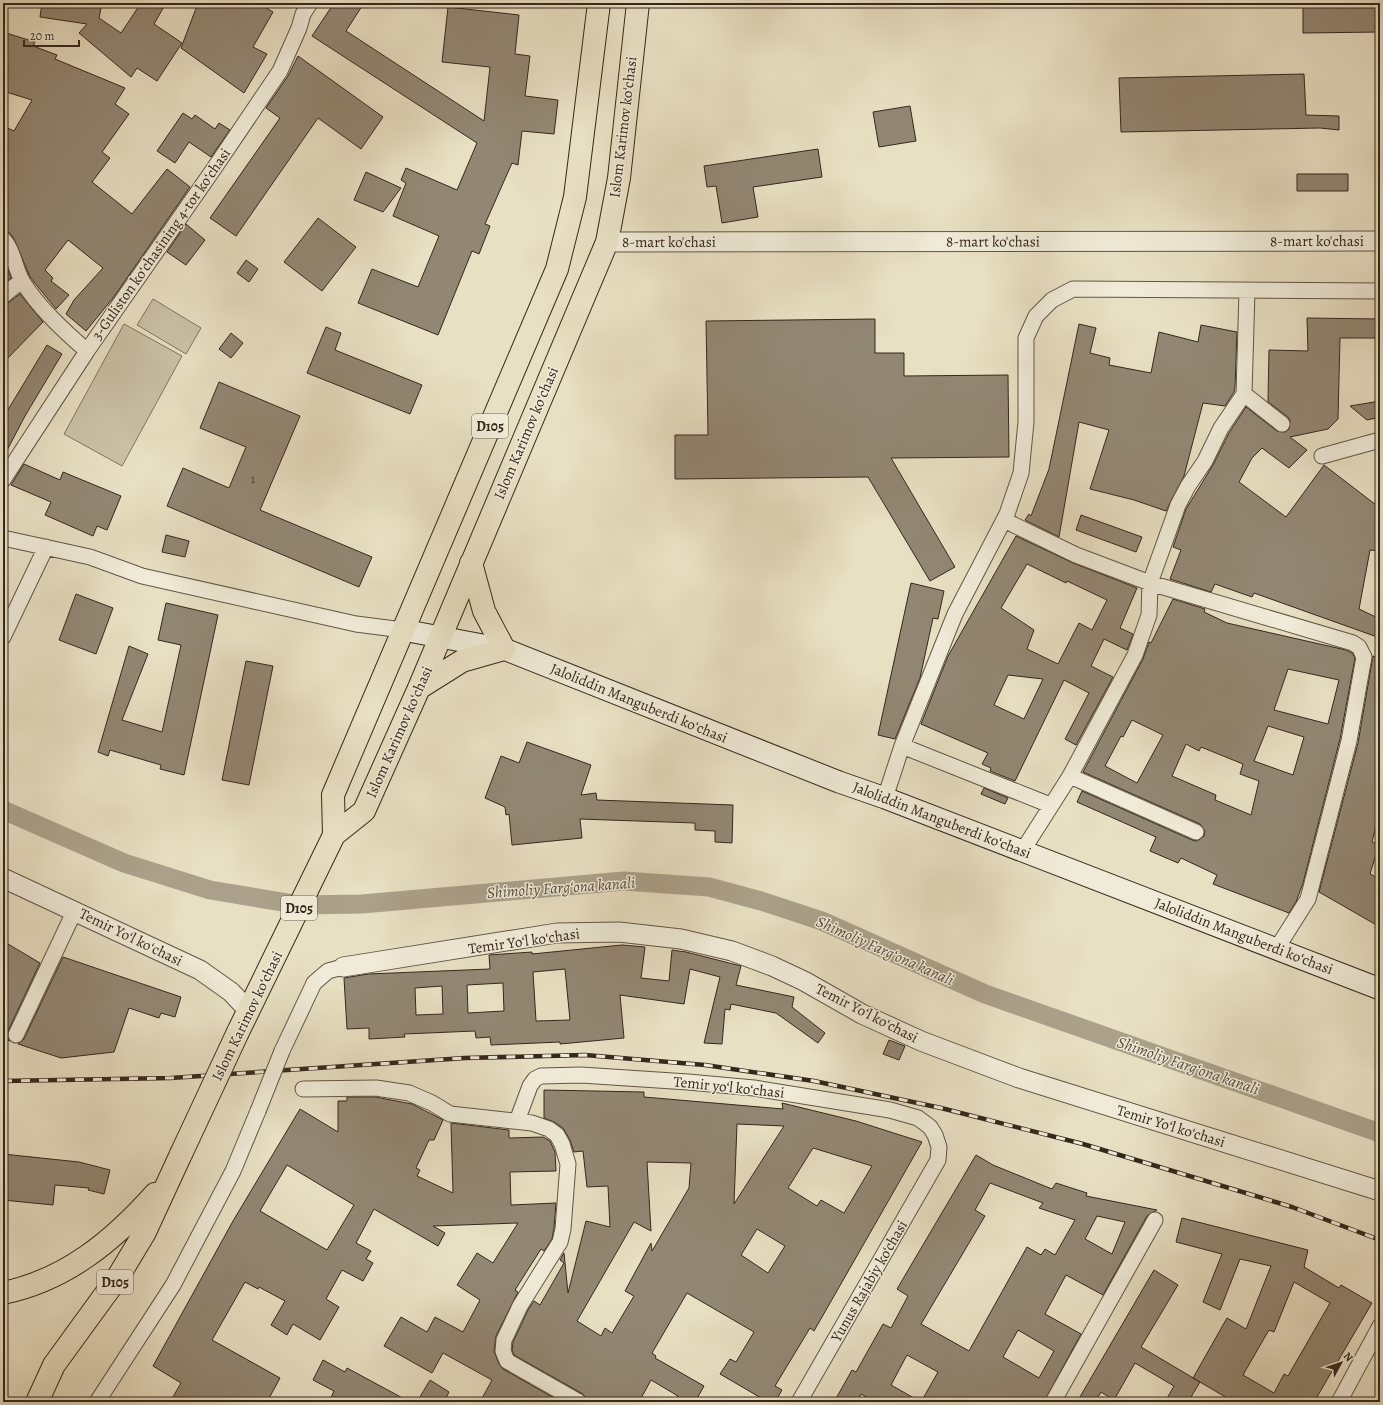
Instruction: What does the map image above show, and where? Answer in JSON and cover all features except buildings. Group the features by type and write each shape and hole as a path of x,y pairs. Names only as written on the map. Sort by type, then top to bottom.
{"main road":[{"name":"Islom Karimov koʻchasi","path":"181,1154 238,1032 265,981 334,835 334,795 557,269 575,196 598,3"},
{"name":"Islom Karimov koʻchasi","path":"334,835 364,811 419,688 607,242 619,178 638,3"},
{"path":"419,688 462,661 504,649 484,611 471,563"},
{"name":"Jaloliddin Manguberdi koʻchasi","path":"403,630 504,649 839,782 1023,850 1380,989"},
{"name":"D105","path":"3,1293 52,1278 93,1253 136,1215 157,1192 181,1154"},
{"name":"D105","path":"37,1402 54,1365 118,1277 145,1232 181,1154"}],"street":[{"name":"3-Guliston koʻchasining 4-tor koʻchasi","path":"3,480 87,351 280,71 299,28 303,14 310,3"},
{"path":"3,238 22,280 38,304 58,325 87,351"},
{"name":"8-mart ko'chasi","path":"607,242 1380,241"},
{"path":"3,296 22,280"},
{"path":"885,798 902,746 955,614 1004,520 1021,473 1026,422 1026,338 1036,316 1052,300 1073,289 1380,291"},
{"path":"1023,850 1050,805 1070,776 1135,655 1149,615 1150,583 1178,505 1188,486 1205,461 1221,428 1244,394 1247,291"},
{"path":"1244,394 1282,424"},
{"path":"1322,456 1380,440"},
{"path":"1004,520 1076,555 1150,583 1353,643 1362,651 1364,657 1348,741 1308,899 1278,948"},
{"path":"3,538 90,557 142,576 356,624 403,630"},
{"path":"3,637 46,547"},
{"path":"902,746 1050,805"},
{"path":"1070,776 1196,832"},
{"name":"Temir Yoʻl koʻchasi","path":"3,878 75,910 200,970 231,992 249,1011"},
{"path":"16,1035 75,910"},
{"name":"Temir Yoʻl koʻchasi","path":"343,967 557,933 619,932 681,939 732,951 772,966 804,981 862,1014 921,1041 1019,1078 1380,1191"},
{"path":"97,1402 173,1285 233,1171 282,1050 314,983 328,971 343,967"},
{"name":"Temir yoʻl koʻchasi","path":"517,1121 530,1086 535,1079 541,1076 581,1075 754,1088 890,1110 918,1118 930,1127 935,1135 939,1147 938,1160"},
{"path":"303,1089 376,1088 409,1093 432,1103 450,1114 532,1123 549,1129 557,1135 562,1144 568,1164 563,1229 560,1242 520,1306 504,1340 503,1351 507,1361 579,1402"},
{"name":"Yunus Rajabiy ko‘chasi","path":"799,1402 938,1160"},
{"path":"1054,1402 1155,1220"},
{"path":"1339,1402 1380,1326"}],"shaded area":[{"path":"153,299 201,328 186,354 137,325"},
{"path":"124,324 182,356 122,466 64,434"}],"waterway":[{"name":"Shimoliy Fargʻona kanali","path":"3,810 124,863 210,890 300,905 362,904 624,881 709,887 761,901 822,921 985,994 1380,1133"}],"railway":[{"path":"3,1081 171,1078 465,1058 585,1055 705,1065 814,1081 941,1108 1083,1144 1292,1207 1380,1240"}]}
